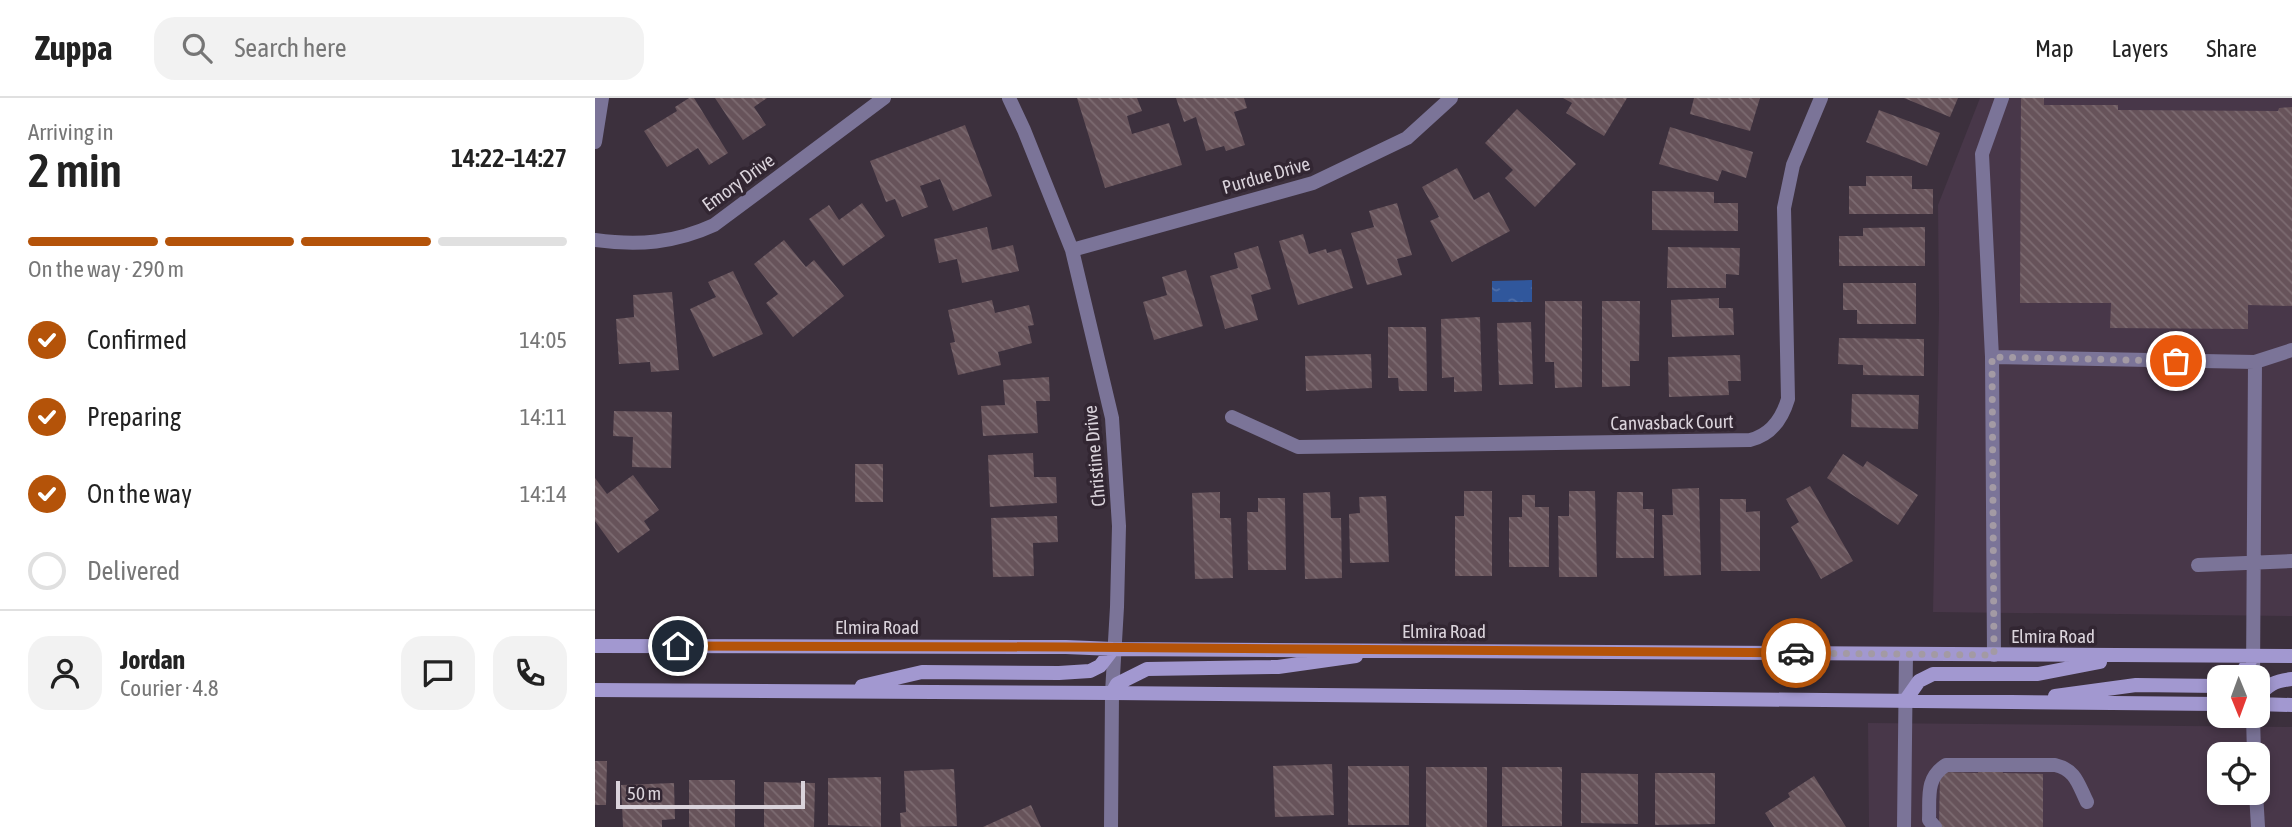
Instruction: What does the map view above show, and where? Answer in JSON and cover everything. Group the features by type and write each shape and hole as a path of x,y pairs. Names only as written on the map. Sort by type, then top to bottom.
{"main road":[{"name":"Elmira Road","path":"595,646 2292,656"},
{"path":"833,692 922,672 1090,671 1100,666 1113,649"},
{"path":"1112,693 1117,684 1147,669 1278,667 1385,649"},
{"path":"1905,701 1919,681 1933,674 2038,674 2140,656"},
{"path":"2247,665 2253,656"},
{"path":"2270,684 2292,679"},
{"path":"2019,702 2136,685 2207,686"},
{"path":"595,690 2207,704"},
{"path":"2270,704 2292,705"}],"street":[{"path":"595,142 602,98"},
{"name":"Emory Drive","path":"595,240 621,243 669,241 690,236 714,225 884,98"},
{"name":"Christine Drive","path":"1009,98 1072,250 1107,390 1116,453 1119,526 1113,649 1111,827"},
{"name":"Purdue Drive","path":"1072,250 1313,183 1408,138 1451,98"},
{"name":"Canvasback Court","path":"1233,417 1298,447 1749,440 1761,437 1777,422 1788,399 1784,208 1793,165 1821,98"},
{"path":"1994,655 1992,357 1982,154 2003,98"},
{"path":"1992,357 2255,362 2292,351"},
{"path":"2253,665 2255,362"},
{"path":"2198,565 2292,561"},
{"path":"1904,827 1906,654"},
{"path":"1935,827 1929,820 1931,779 1946,765 2055,765 2066,768 2074,776 2087,802"},
{"path":"2257,805 2258,827"}],"shaded area":[{"path":"1980,98 2292,98 2292,616 1933,612 1939,312 1938,205"},
{"path":"1868,723 2292,727 2292,827 1869,827"}],"water":[{"path":"1532,280 1532,302 1492,302 1492,281"}],"building":[{"path":"689,98 694,98 728,153 709,165 698,148 667,167 644,131 677,111 675,107"},
{"path":"715,98 767,98 754,107 766,125 743,140"},
{"path":"1077,98 1137,98 1142,111 1127,116 1132,134 1169,123 1182,165 1105,188"},
{"path":"1176,98 1244,98 1247,108 1234,112 1245,145 1226,151 1224,146 1206,151 1196,117 1184,122"},
{"path":"1563,98 1627,98 1604,136 1566,113 1572,103"},
{"path":"1694,98 1760,98 1750,131 1690,114"},
{"path":"1904,98 1958,98 1950,117"},
{"path":"2021,98 2044,98 2044,105 2118,105 2118,110 2278,111 2279,108 2292,107 2292,306 2248,305 2248,329 2110,328 2111,303 2020,303"},
{"path":"1517,109 1576,164 1535,207 1505,178 1513,170 1485,143"},
{"path":"1879,110 1940,133 1927,166 1866,142"},
{"path":"965,125 992,196 953,211 940,179 920,186 928,207 902,217 895,199 886,202 870,161"},
{"path":"1670,127 1753,152 1746,178 1722,170 1718,181 1659,164"},
{"path":"1457,168 1474,200 1489,192 1510,231 1452,262 1430,221 1439,217 1422,187"},
{"path":"1866,176 1912,176 1912,189 1933,189 1933,214 1849,214 1849,186 1866,186"},
{"path":"1652,191 1714,192 1714,203 1738,203 1738,231 1652,230"},
{"path":"862,203 885,236 843,266 809,219 829,205 839,220"},
{"path":"1397,203 1412,255 1397,259 1402,275 1367,285 1351,233 1374,227 1369,211"},
{"path":"987,227 992,250 1013,245 1019,271 962,283 957,259 939,263 934,239"},
{"path":"1925,227 1925,266 1839,266 1839,236 1863,236 1863,228"},
{"path":"1303,234 1309,254 1326,249 1327,253 1341,249 1353,288 1298,305 1279,241"},
{"path":"784,240 806,267 814,260 844,296 793,337 766,303 778,294 754,264"},
{"path":"1258,246 1271,289 1251,295 1258,320 1225,329 1210,276 1238,268 1234,253"},
{"path":"1668,247 1740,248 1739,275 1726,274 1726,288 1667,288"},
{"path":"1186,270 1203,326 1154,340 1143,302 1167,295 1162,277"},
{"path":"733,271 763,334 713,357 690,309 716,297 708,282"},
{"path":"1843,283 1916,283 1916,324 1857,324 1857,310 1843,310"},
{"path":"672,292 679,370 651,372 650,362 619,364 616,319 634,317 633,295"},
{"path":"1719,298 1719,308 1733,308 1734,335 1672,337 1671,300"},
{"path":"992,300 995,313 1029,305 1034,325 1028,326 1032,343 998,352 1001,365 958,375 950,343 955,342 948,310"},
{"path":"1545,301 1582,301 1582,387 1555,388 1554,362 1545,362"},
{"path":"1602,301 1640,301 1639,361 1630,361 1630,386 1602,387"},
{"path":"1480,317 1482,391 1454,392 1454,377 1442,378 1441,319"},
{"path":"1531,322 1533,384 1499,385 1497,323"},
{"path":"1388,327 1426,327 1427,391 1399,391 1398,378 1388,378"},
{"path":"1839,338 1924,339 1924,376 1863,375 1863,365 1838,364"},
{"path":"1371,354 1372,388 1306,391 1305,356"},
{"path":"1740,355 1741,381 1728,381 1729,395 1669,397 1668,357"},
{"path":"1049,377 1050,401 1036,401 1038,433 983,436 981,406 1005,405 1003,380"},
{"path":"1852,394 1919,395 1918,429 1851,427"},
{"path":"614,411 672,412 671,468 632,467 633,437 613,436"},
{"path":"1033,453 1034,477 1056,477 1057,503 990,507 988,455"},
{"path":"1843,454 1863,467 1867,461 1918,495 1898,525 1827,478"},
{"path":"855,464 883,464 883,502 855,502"},
{"path":"633,475 659,510 644,521 650,530 618,553 595,521 595,478 607,494"},
{"path":"1810,486 1853,561 1821,579 1791,527 1799,522 1786,499"},
{"path":"1699,488 1701,575 1664,576 1662,515 1673,515 1672,489"},
{"path":"1464,491 1492,491 1492,576 1455,576 1455,516 1464,516"},
{"path":"1569,491 1595,491 1597,577 1559,577 1558,516 1569,516"},
{"path":"1220,492 1220,518 1231,518 1233,578 1195,579 1192,493"},
{"path":"1330,492 1331,518 1341,518 1342,578 1305,579 1303,493"},
{"path":"1617,492 1643,492 1643,509 1654,509 1654,558 1616,558"},
{"path":"1522,495 1535,495 1535,507 1549,507 1549,567 1509,567 1509,517 1522,517"},
{"path":"1386,496 1389,562 1350,563 1349,514 1360,513 1359,497"},
{"path":"1258,498 1285,498 1286,570 1248,570 1247,512 1258,512"},
{"path":"1720,499 1746,499 1746,512 1760,511 1760,571 1721,571"},
{"path":"1057,516 1058,542 1033,543 1034,576 993,577 991,518"},
{"path":"595,761 607,761 606,805 595,805"},
{"path":"1332,764 1334,815 1275,817 1273,766"},
{"path":"1348,766 1409,766 1409,825 1348,825"},
{"path":"1426,767 1487,767 1487,827 1426,827"},
{"path":"1502,767 1562,767 1562,826 1502,826"},
{"path":"954,769 957,826 901,827 900,813 906,812 904,771"},
{"path":"1978,769 2043,774 2043,827 1939,827 1940,772 1978,773"},
{"path":"1581,773 1638,774 1638,824 1581,823"},
{"path":"1655,773 1715,773 1715,824 1655,825"},
{"path":"1814,776 1846,827 1774,827 1765,813 1790,797 1788,793"},
{"path":"881,777 881,827 828,825 828,778"},
{"path":"689,780 735,780 735,827 689,827"},
{"path":"764,782 815,783 814,827 764,827"},
{"path":"674,783 675,819 662,820 662,827 623,827 621,785"},
{"path":"1031,805 1041,827 983,827"}],"way so far":[{"path":"1796,653 1994,655 1992,357 2176,361"}],"route":[{"path":"678,646 1796,653"}]}
